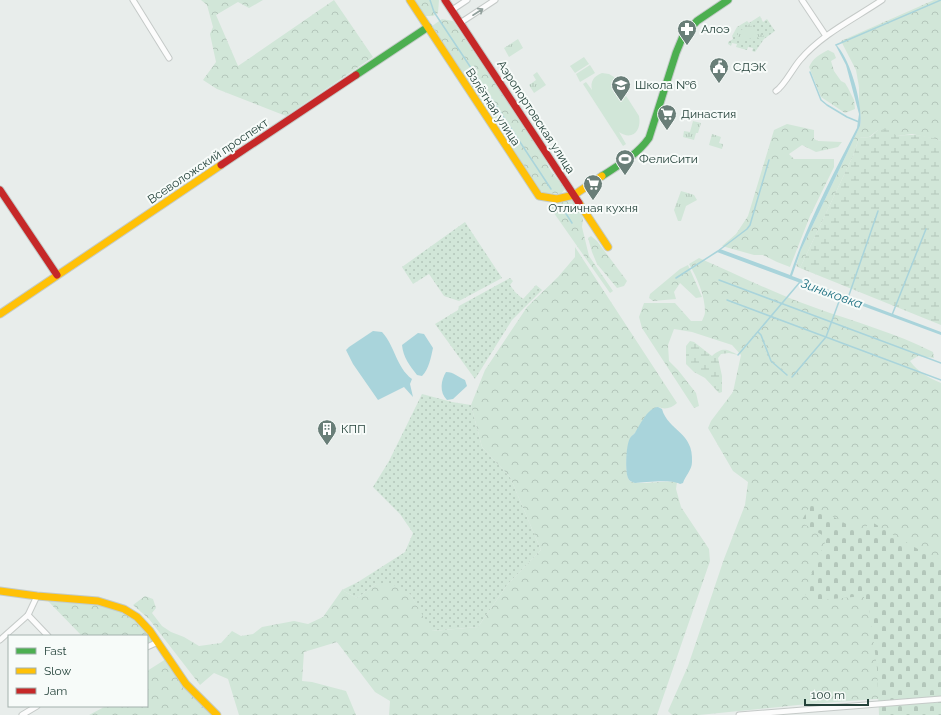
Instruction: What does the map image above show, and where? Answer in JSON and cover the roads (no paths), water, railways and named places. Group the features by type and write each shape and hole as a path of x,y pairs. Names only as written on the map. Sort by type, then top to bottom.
{"street":[{"path":"133,0 169,58"},
{"name":"Взлётная улица","path":"410,0 539,196 557,199 574,195"},
{"name":"Аэропортовская улица","path":"445,0 608,247"},
{"path":"452,10 467,0"},
{"path":"460,23 495,0"},
{"path":"574,195 634,156 643,147 649,138 676,53 683,36 697,21 728,0"},
{"path":"802,0 826,36"},
{"path":"776,90 780,88 808,51 826,36 882,0"},
{"name":"Всеволожский проспект","path":"0,314 428,27"},
{"path":"0,190 57,275"},
{"path":"0,591 87,600 117,606 137,617 150,631 186,684 216,715"},
{"path":"0,640 28,615 37,596"},
{"path":"28,615 47,635"},
{"path":"148,647 158,642"},
{"path":"739,715 941,699"},
{"path":"22,715 35,707"}],"water":[{"name":"Зиньковка","path":"835,44 841,50 846,59 855,83 860,107 860,126 801,250 792,276 941,332 941,335 717,252 720,249 790,275 812,219 857,128 859,114 846,65"},
{"path":"373,331 382,332 390,344 402,369 412,379 410,384 413,397 404,387 378,400 353,364 346,350"},
{"path":"418,333 424,334 433,348 428,366 422,376 417,375 409,365 402,345"},
{"path":"446,372 454,374 465,380 467,386 453,399 447,400 444,397 442,390 443,379"},
{"path":"658,407 662,409 665,416 685,438 692,452 691,468 683,483 680,484 665,481 635,483 630,481 628,478 626,458 630,438 648,413 654,408"}],"waterway":[{"path":"430,0 434,12 551,189"},
{"path":"836,45 941,0"},
{"path":"810,72 821,100 847,117 859,122"},
{"path":"676,278 718,251 747,229 750,225 769,160"},
{"path":"561,206 572,223"},
{"name":"Зиньковка","path":"848,298 878,211"},
{"path":"892,315 926,229"},
{"path":"719,280 941,363"},
{"name":"Зиньковка","path":"738,355 800,282"},
{"name":"Зиньковка","path":"792,377 826,337 841,296"},
{"path":"727,300 941,380"},
{"path":"758,332 761,335 771,361 787,375"}],"place":[{"name":"Алоэ","path":"687,46"},
{"name":"СДЭК","path":"719,84"},
{"name":"Школа №6","path":"621,102"},
{"name":"Династия","path":"667,131"},
{"name":"ФелиСити","path":"625,176"},
{"name":"Отличная кухня","path":"593,201"},
{"name":"КПП","path":"327,446"}]}
